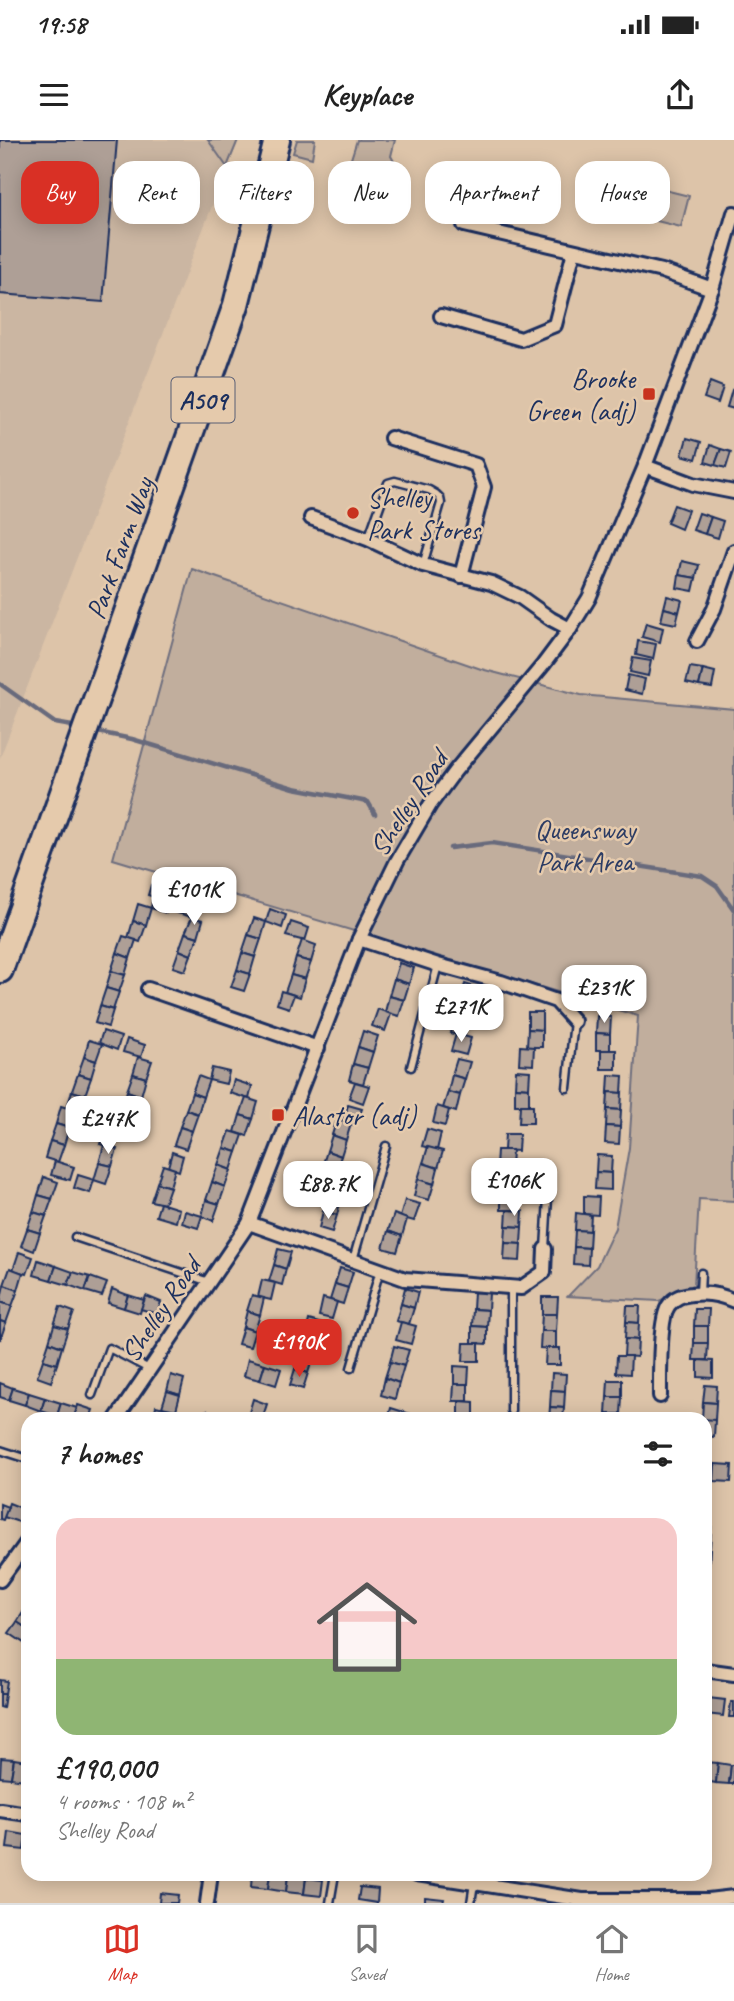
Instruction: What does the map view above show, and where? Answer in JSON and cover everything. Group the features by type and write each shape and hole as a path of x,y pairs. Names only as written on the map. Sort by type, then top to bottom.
{"highway":[{"name":"Park Farm Way","path":"0,970 236,305 277,140"}],"street":[{"name":"Shelley Road","path":"121,1412 249,1223 359,939 397,861 430,805 543,665 589,598 645,466 712,289 734,213"},
{"path":"464,225 662,271 712,289"},
{"path":"441,316 521,339 555,325 574,251"},
{"path":"391,439 476,465 484,486 461,576"},
{"path":"645,466 693,484 734,492"},
{"path":"311,519 368,539 423,565 491,583 520,597 570,629"},
{"path":"696,641 715,609 734,551"},
{"path":"359,939 556,1001 574,1021"},
{"path":"148,989 318,1048"},
{"path":"249,1223 405,1279 521,1288 544,1272 545,1249"},
{"path":"660,1396 663,1322 667,1307 681,1295 700,1293 718,1294 734,1301"},
{"path":"0,1580 21,1551"},
{"path":"712,1671 734,1674"},
{"path":"0,1810 21,1813"},
{"path":"207,1903 210,1881"},
{"path":"461,1881 582,1902 671,1902 734,1897"}],"lane":[{"path":"368,539 388,483 395,481 429,490 440,498 441,503 423,565"},
{"path":"411,1068 438,965"},
{"path":"567,1088 574,1021"},
{"path":"353,1260 386,1146"},
{"path":"545,1249 549,1180"},
{"path":"75,1237 209,1282"},
{"path":"351,1368 380,1270"},
{"path":"700,1293 701,1273"},
{"path":"510,1411 511,1287"},
{"path":"92,1395 109,1348 149,1369"},
{"path":"0,1450 21,1457"},
{"path":"330,1903 334,1881"},
{"path":"471,1903 474,1883"}],"shaded area":[{"path":"0,140 208,140 223,161 214,161 214,201 0,758"}],"green space":[{"path":"208,140 238,140 229,161 223,161"},
{"path":"297,140 315,140 312,158 293,153"},
{"path":"357,140 395,140 391,156 394,161 350,161"},
{"path":"670,191 689,196 681,227 669,224"},
{"name":"Queensway Park Area","path":"192,569 481,669 581,695 734,709 734,1201 699,1199 694,1285 659,1301 568,1296 597,1266 615,1228 629,1148 638,1016 113,859"}],"building":[{"path":"0,140 117,140 115,161 113,161 103,302 0,294"},
{"path":"710,382 723,387 718,403 704,398"},
{"path":"732,390 734,391 734,409 727,407"},
{"path":"687,438 701,442 696,459 682,455"},
{"path":"710,445 721,449 715,465 705,462"},
{"path":"721,449 731,452 726,468 715,465"},
{"path":"674,505 688,510 681,529 667,523"},
{"path":"699,513 711,517 705,534 693,530"},
{"path":"711,517 723,521 718,538 705,534"},
{"path":"682,561 699,565 696,578 679,575"},
{"path":"679,575 696,578 693,591 677,588"},
{"path":"667,596 682,600 679,612 664,608"},
{"path":"664,608 679,612 676,624 661,621"},
{"path":"646,623 663,628 660,642 642,637"},
{"path":"638,641 656,644 653,659 636,655"},
{"path":"633,658 651,661 648,676 630,672"},
{"path":"690,667 703,669 699,686 686,683"},
{"path":"703,669 715,672 712,688 699,686"},
{"path":"628,675 645,679 642,694 625,690"},
{"path":"151,885 167,889 164,900 148,895"},
{"path":"153,897 170,902 166,913 151,908"},
{"path":"178,898 196,903 192,917 174,912"},
{"path":"138,904 151,908 146,925 133,921"},
{"path":"270,909 286,915 282,928 266,922"},
{"path":"192,917 203,920 198,937 185,933"},
{"path":"254,918 266,922 261,939 248,935"},
{"path":"133,921 146,925 140,942 128,938"},
{"path":"291,922 309,928 305,941 286,936"},
{"path":"185,933 198,937 191,955 179,950"},
{"path":"248,935 261,939 255,957 242,953"},
{"path":"123,936 136,940 130,958 117,953"},
{"path":"302,940 316,945 311,962 296,958"},
{"path":"179,950 191,955 185,971 173,967"},
{"path":"117,953 130,958 125,975 111,971"},
{"path":"242,953 255,957 250,974 237,970"},
{"path":"296,958 311,962 305,979 291,975"},
{"path":"399,963 414,968 409,984 394,979"},
{"path":"237,970 250,974 244,991 231,987"},
{"path":"111,971 125,975 119,992 106,988"},
{"path":"291,975 305,979 300,997 285,992"},
{"path":"394,979 409,984 404,1000 389,996"},
{"path":"465,984 478,988 474,1004 460,1000"},
{"path":"106,988 119,992 113,1010 100,1006"},
{"path":"281,991 294,995 289,1008 277,1004"},
{"path":"389,996 404,1000 399,1016 385,1012"},
{"path":"460,1000 474,1004 469,1020 455,1016"},
{"path":"100,1006 113,1010 108,1027 95,1023"},
{"path":"378,1009 391,1014 385,1031 372,1026"},
{"path":"528,1012 542,1012 542,1030 528,1029"},
{"path":"455,1016 469,1020 464,1037 450,1033"},
{"path":"597,1016 611,1017 610,1034 596,1033"},
{"path":"528,1029 542,1030 542,1047 527,1047"},
{"path":"103,1031 121,1037 117,1050 99,1043"},
{"path":"363,1031 378,1036 373,1052 358,1047"},
{"path":"596,1033 610,1034 610,1050 596,1050"},
{"path":"456,1034 471,1038 466,1055 451,1051"},
{"path":"127,1039 145,1045 141,1057 123,1052"},
{"path":"89,1040 102,1044 96,1061 84,1057"},
{"path":"520,1046 534,1047 533,1065 519,1064"},
{"path":"358,1047 373,1052 368,1068 353,1064"},
{"path":"601,1050 616,1050 616,1069 601,1069"},
{"path":"84,1057 96,1061 91,1078 78,1074"},
{"path":"138,1057 152,1061 146,1078 133,1074"},
{"path":"457,1059 470,1062 465,1079 452,1075"},
{"path":"353,1064 368,1068 363,1084 349,1080"},
{"path":"212,1068 229,1072 226,1084 209,1080"},
{"path":"516,1070 530,1071 529,1088 515,1087"},
{"path":"78,1074 91,1078 85,1095 72,1091"},
{"path":"133,1074 146,1078 141,1096 127,1091"},
{"path":"452,1075 465,1079 460,1095 448,1092"},
{"path":"609,1075 623,1076 622,1093 608,1092"},
{"path":"198,1076 209,1080 203,1097 192,1093"},
{"path":"234,1080 252,1086 249,1099 230,1093"},
{"path":"355,1082 369,1086 363,1103 349,1098"},
{"path":"515,1087 529,1088 529,1105 515,1105"},
{"path":"72,1091 85,1095 79,1112 67,1108"},
{"path":"127,1091 141,1096 135,1113 121,1108"},
{"path":"448,1092 460,1095 456,1112 443,1108"},
{"path":"608,1092 622,1093 621,1110 607,1109"},
{"path":"192,1093 203,1097 198,1114 186,1110"},
{"path":"246,1098 258,1102 253,1119 240,1115"},
{"path":"348,1105 362,1109 356,1125 343,1122"},
{"path":"520,1105 533,1105 533,1123 519,1123"},
{"path":"61,1106 74,1110 69,1128 56,1124"},
{"path":"437,1106 449,1110 445,1126 433,1123"},
{"path":"121,1108 135,1113 129,1130 115,1125"},
{"path":"607,1109 621,1110 620,1127 606,1126"},
{"path":"186,1110 198,1114 192,1131 180,1127"},
{"path":"240,1115 253,1119 247,1136 235,1132"},
{"path":"337,1119 351,1124 346,1140 332,1135"},
{"path":"56,1124 69,1128 64,1145 50,1141"},
{"path":"606,1126 620,1127 619,1144 605,1143"},
{"path":"180,1127 192,1131 186,1149 174,1145"},
{"path":"427,1129 441,1133 437,1150 422,1146"},
{"path":"105,1130 118,1134 113,1148 100,1144"},
{"path":"230,1131 243,1135 237,1152 224,1148"},
{"path":"505,1134 519,1134 518,1151 504,1150"},
{"path":"332,1135 346,1140 341,1156 327,1151"},
{"path":"50,1141 64,1145 58,1162 45,1158"},
{"path":"104,1145 117,1149 112,1166 99,1163"},
{"path":"428,1147 443,1151 438,1168 423,1163"},
{"path":"224,1148 237,1152 231,1170 218,1165"},
{"path":"497,1150 512,1150 511,1168 496,1167"},
{"path":"327,1151 341,1156 335,1172 322,1167"},
{"path":"172,1152 183,1156 179,1171 168,1167"},
{"path":"597,1155 612,1156 611,1173 596,1172"},
{"path":"55,1161 74,1167 70,1180 51,1175"},
{"path":"99,1163 112,1166 106,1184 94,1180"},
{"path":"423,1163 438,1168 434,1184 418,1179"},
{"path":"163,1165 175,1169 170,1187 157,1183"},
{"path":"218,1165 231,1170 225,1187 212,1182"},
{"path":"496,1167 511,1168 510,1185 495,1184"},
{"path":"596,1172 611,1173 611,1190 595,1189"},
{"path":"78,1175 94,1180 90,1193 74,1188"},
{"path":"44,1177 58,1182 52,1199 38,1195"},
{"path":"326,1177 341,1181 336,1198 322,1194"},
{"path":"418,1179 434,1184 429,1200 414,1196"},
{"path":"212,1182 225,1187 219,1204 206,1200"},
{"path":"157,1183 170,1187 164,1204 151,1201"},
{"path":"501,1192 517,1193 517,1210 501,1210"},
{"path":"38,1195 52,1199 46,1216 33,1212"},
{"path":"328,1195 341,1199 337,1215 323,1211"},
{"path":"584,1196 599,1197 598,1215 584,1214"},
{"path":"206,1200 219,1204 213,1221 202,1216"},
{"path":"405,1200 420,1204 414,1221 400,1217"},
{"path":"160,1203 179,1209 176,1222 156,1216"},
{"path":"507,1210 523,1211 522,1227 506,1226"},
{"path":"185,1211 202,1216 198,1228 182,1223"},
{"path":"323,1211 337,1215 332,1232 319,1228"},
{"path":"33,1212 46,1216 40,1233 27,1229"},
{"path":"576,1213 591,1215 590,1231 575,1230"},
{"path":"394,1214 407,1219 402,1236 388,1231"},
{"path":"506,1226 522,1227 521,1244 505,1243"},
{"path":"27,1229 40,1233 34,1251 21,1246"},
{"path":"575,1230 590,1231 589,1248 574,1247"},
{"path":"388,1231 402,1236 397,1252 383,1248"},
{"path":"505,1243 521,1244 520,1261 504,1260"},
{"path":"574,1247 589,1248 588,1265 573,1264"},
{"path":"278,1249 291,1252 286,1269 274,1265"},
{"path":"19,1252 33,1257 27,1274 13,1270"},
{"path":"38,1260 56,1266 51,1280 34,1275"},
{"path":"274,1265 286,1269 282,1285 269,1281"},
{"path":"56,1266 73,1272 68,1285 51,1280"},
{"path":"10,1268 23,1273 18,1290 4,1285"},
{"path":"340,1268 353,1272 348,1288 335,1284"},
{"path":"73,1272 90,1277 85,1291 68,1285"},
{"path":"90,1277 107,1283 102,1296 85,1291"},
{"path":"262,1280 275,1283 271,1300 258,1297"},
{"path":"335,1284 348,1288 343,1304 330,1300"},
{"path":"4,1285 18,1290 12,1306 0,1302"},
{"path":"405,1288 418,1292 414,1308 401,1304"},
{"path":"112,1289 128,1295 124,1308 108,1303"},
{"path":"474,1292 489,1293 488,1310 473,1309"},
{"path":"128,1295 144,1300 140,1313 124,1308"},
{"path":"252,1295 264,1298 260,1315 247,1311"},
{"path":"146,1296 161,1302 157,1314 141,1309"},
{"path":"542,1297 558,1297 557,1314 542,1314"},
{"path":"323,1298 337,1302 332,1319 319,1316"},
{"path":"0,1302 12,1306 6,1323 0,1321"},
{"path":"401,1304 414,1308 409,1324 396,1321"},
{"path":"627,1306 640,1306 639,1323 626,1322"},
{"path":"60,1307 74,1312 68,1329 54,1325"},
{"path":"473,1309 488,1310 487,1327 472,1326"},
{"path":"695,1309 709,1309 708,1326 694,1326"},
{"path":"247,1311 260,1315 255,1331 243,1327"},
{"path":"542,1314 557,1314 556,1331 541,1331"},
{"path":"309,1320 322,1324 318,1340 305,1336"},
{"path":"0,1321 6,1323 0,1340"},
{"path":"401,1322 416,1326 411,1344 396,1340"},
{"path":"626,1322 639,1323 638,1340 625,1339"},
{"path":"54,1325 68,1329 62,1347 49,1342"},
{"path":"472,1326 487,1327 487,1344 472,1343"},
{"path":"694,1326 708,1326 708,1343 694,1343"},
{"path":"243,1327 255,1331 250,1347 238,1344"},
{"path":"541,1331 556,1331 556,1349 540,1348"},
{"path":"305,1336 318,1340 313,1357 300,1353"},
{"path":"625,1339 638,1340 637,1357 624,1356"},
{"path":"49,1342 62,1347 57,1364 43,1360"},
{"path":"464,1343 479,1343 479,1361 463,1361"},
{"path":"694,1343 708,1343 707,1360 693,1360"},
{"path":"394,1346 409,1350 404,1366 390,1362"},
{"path":"546,1348 560,1348 560,1365 545,1365"},
{"path":"300,1353 313,1357 308,1373 295,1369"},
{"path":"617,1356 631,1356 630,1374 616,1373"},
{"path":"248,1359 265,1364 260,1380 244,1376"},
{"path":"43,1360 57,1364 51,1382 37,1377"},
{"path":"698,1360 713,1361 713,1378 698,1377"},
{"path":"390,1362 404,1366 399,1383 385,1378"},
{"path":"265,1364 281,1369 276,1385 260,1380"},
{"path":"454,1366 469,1367 468,1384 454,1384"},
{"path":"295,1369 308,1373 303,1389 290,1385"},
{"path":"552,1373 566,1374 565,1391 551,1390"},
{"path":"171,1375 184,1379 180,1395 167,1391"},
{"path":"385,1378 399,1383 395,1399 381,1395"},
{"path":"608,1380 622,1380 622,1397 607,1397"},
{"path":"0,1383 13,1388 9,1400 0,1397"},
{"path":"454,1384 468,1384 468,1401 453,1401"},
{"path":"705,1385 717,1386 716,1403 703,1402"},
{"path":"13,1388 29,1393 25,1405 9,1400"},
{"path":"551,1390 565,1391 564,1408 550,1407"},
{"path":"167,1391 180,1395 176,1410 162,1407"},
{"path":"29,1393 45,1398 41,1411 25,1405"},
{"path":"607,1397 622,1397 621,1412 606,1412"},
{"path":"45,1398 61,1403 58,1412 41,1411"},
{"path":"253,1399 267,1404 264,1412 249,1412"},
{"path":"459,1401 474,1402 474,1412 459,1412"},
{"path":"703,1402 716,1403 715,1420 712,1420 712,1412 702,1412"},
{"path":"61,1403 77,1408 76,1412 58,1412"},
{"path":"78,1405 93,1410 92,1412 76,1412"},
{"path":"156,1406 168,1409 167,1412 155,1412"},
{"path":"550,1407 564,1408 564,1412 550,1412"},
{"path":"712,1420 715,1420 712,1437"},
{"path":"712,1464 715,1464 712,1481"},
{"path":"715,1464 732,1465 731,1482 714,1481"},
{"path":"9,1503 21,1508 19,1522 4,1517"},
{"path":"0,1504 8,1507 3,1520 0,1519"},
{"path":"17,1622 21,1625 21,1641 9,1633"},
{"path":"0,1680 7,1681 5,1694 0,1694"},
{"path":"0,1694 5,1694 3,1708 0,1707"},
{"path":"712,1698 725,1700 723,1716 712,1715"},
{"path":"731,1702 734,1702 734,1717 729,1717"},
{"path":"1,1758 14,1759 11,1778 0,1777"},
{"path":"14,1759 21,1760 21,1780 11,1778"},
{"path":"712,1763 718,1763 716,1783 712,1782"},
{"path":"718,1763 731,1765 729,1784 716,1783"},
{"path":"731,1765 734,1765 734,1784 729,1784"},
{"path":"9,1832 21,1834 21,1850 7,1848"},
{"path":"251,1881 269,1881 268,1889 251,1887"},
{"path":"269,1881 287,1881 286,1892 268,1889"},
{"path":"287,1881 306,1881 304,1894 286,1892"},
{"path":"306,1881 323,1881 321,1896 304,1894"},
{"path":"360,1887 378,1889 377,1903 358,1900"},
{"path":"160,1893 178,1895 177,1903 159,1903"},
{"path":"425,1897 444,1899 443,1903 425,1903"}],"waterway":[{"path":"0,684 55,723 78,727"},
{"path":"93,731 132,739 294,788 368,802 375,814"},
{"path":"450,848 492,843 702,876 717,886 734,910"}],"place":[{"name":"Brooke Green (adj)","path":"649,394"},
{"name":"Shelley Park Stores","path":"353,513"},
{"name":"Alastor (adj)","path":"278,1115"}]}
